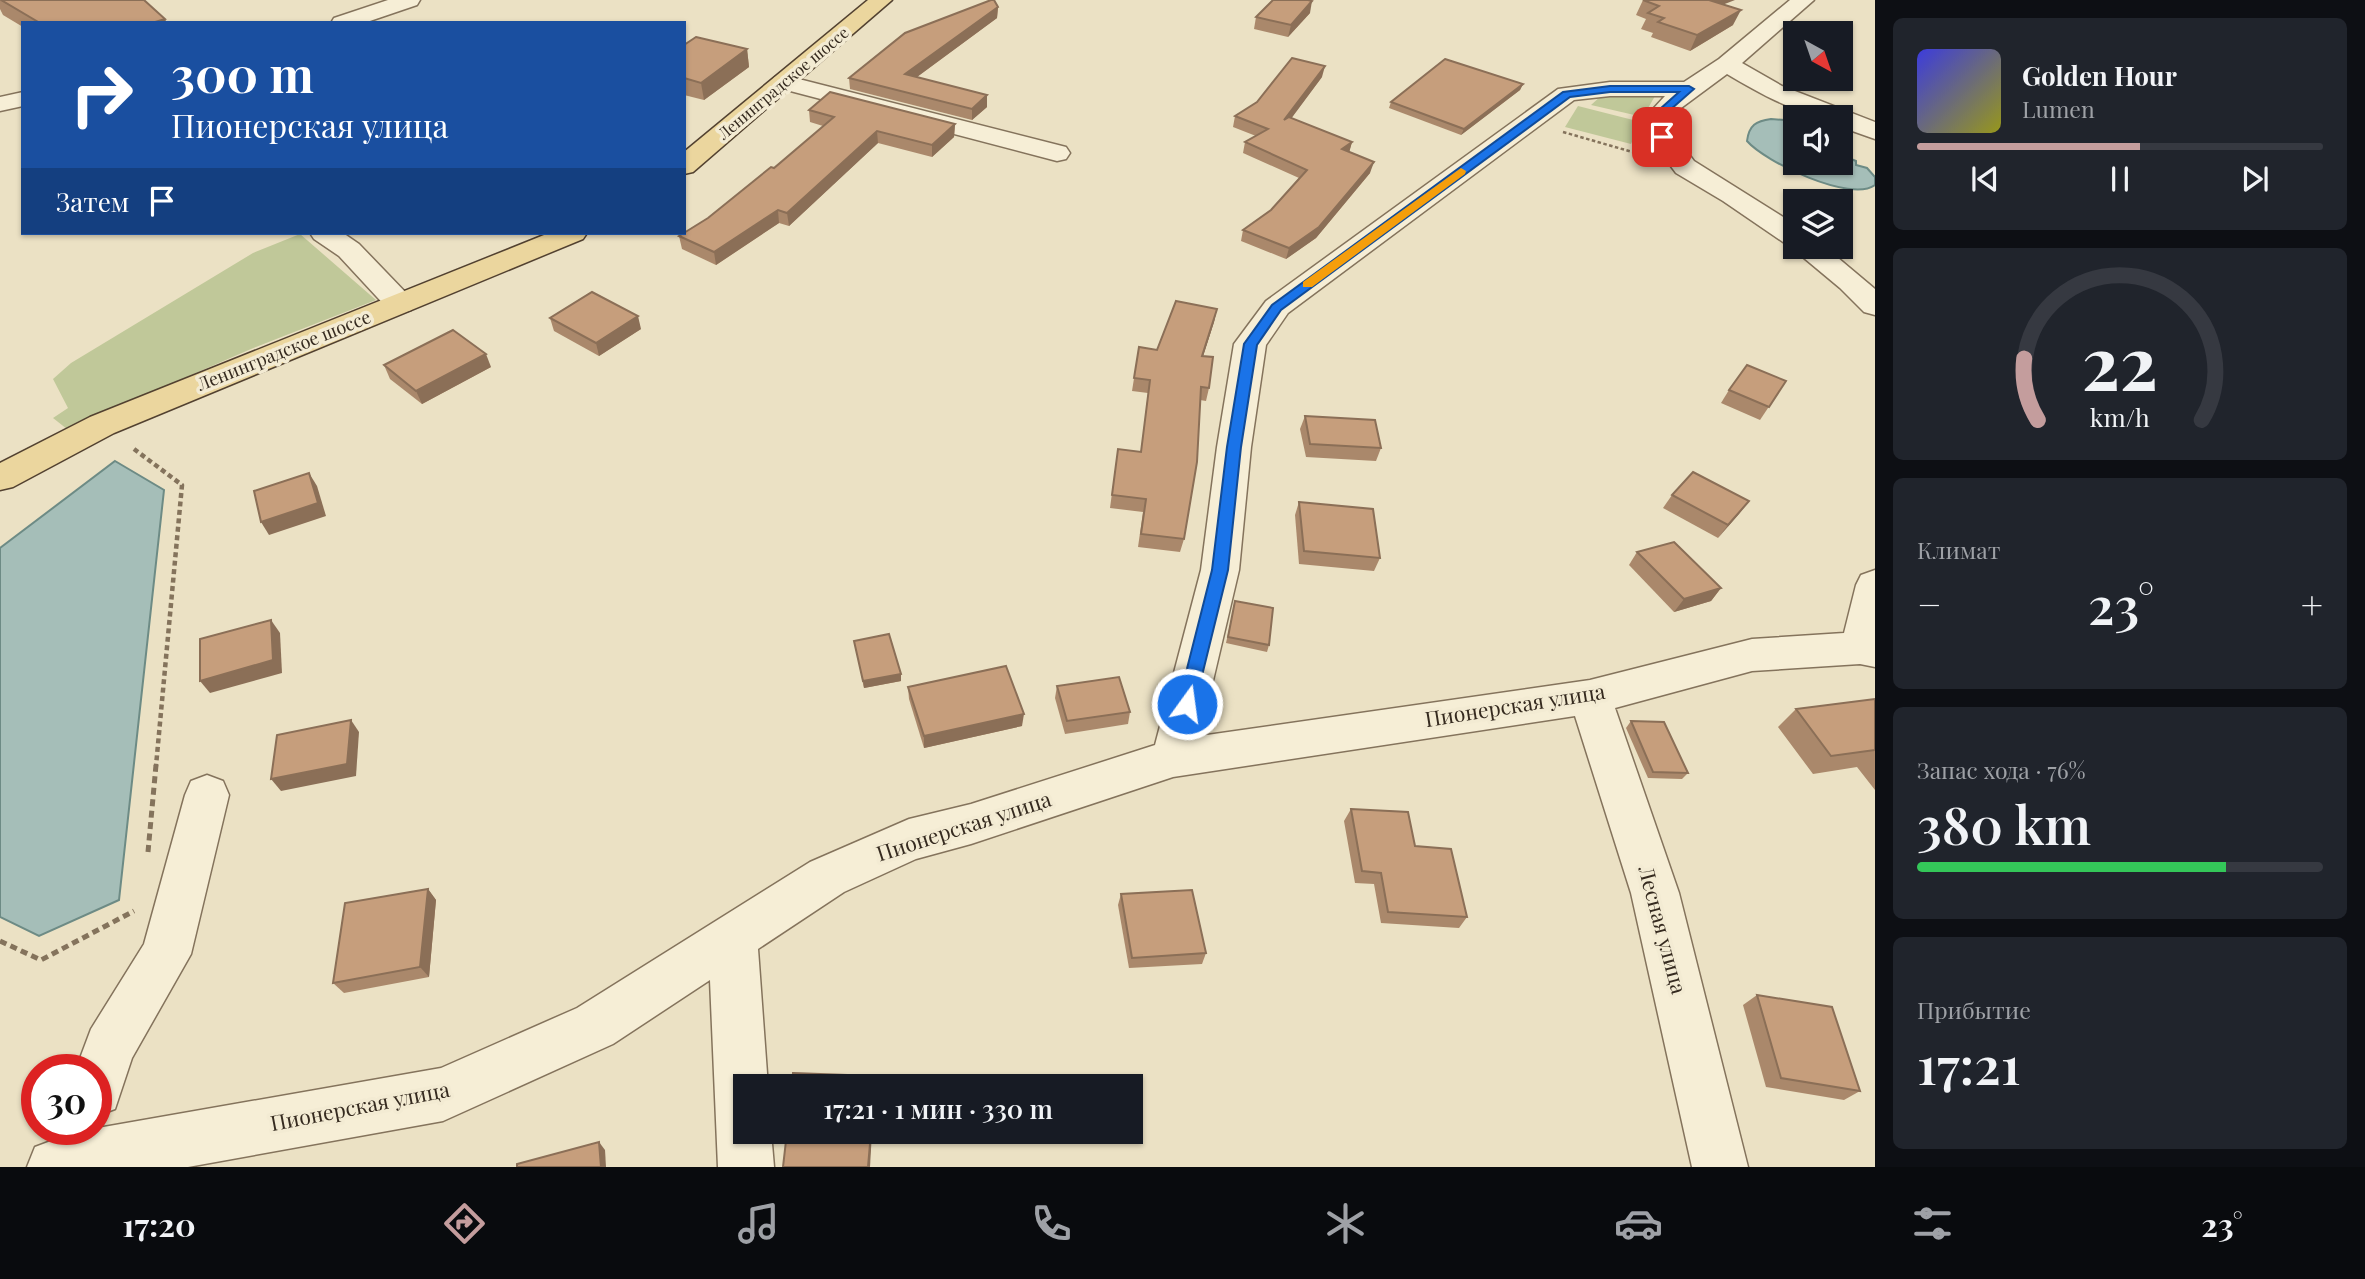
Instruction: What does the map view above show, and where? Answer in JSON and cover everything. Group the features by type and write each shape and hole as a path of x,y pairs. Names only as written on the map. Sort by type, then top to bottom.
{"main road":[{"name":"Ленинградское шоссе","path":"686,164 881,0"},
{"name":"Ленинградское шоссе","path":"0,478 102,425 568,235"}],"street":[{"path":"348,21 409,0"},
{"path":"1783,229 1685,167 1662,137 1665,109 1727,64 1803,0"},
{"path":"1727,64 1773,91 1807,105"},
{"path":"783,82 1057,153"},
{"path":"1173,758 1220,570 1234,447 1250,344 1277,307 1567,94 1610,89 1689,89"},
{"path":"0,104 21,99"},
{"path":"1853,123 1875,131"},
{"path":"327,235 349,250 400,304"},
{"path":"1823,259 1875,306"},
{"name":"Пионерская улица","path":"72,1152 443,1094 595,1026 827,877 909,840 971,824 1173,758 1591,697 1752,655 1868,649 1875,585"},
{"name":"Лесная улица","path":"1591,697 1655,893 1720,1167"},
{"path":"107,1054 166,954 207,795"},
{"path":"733,937 746,1167"}],"path":[{"path":"1529,122 1685,167"},
{"path":"134,449 182,485 146,865"},
{"path":"0,941 41,960 143,906"}],"green space":[{"path":"1601,96 1655,96 1643,117 1591,105"},
{"path":"1578,106 1641,122 1631,144 1565,127"},
{"path":"301,235 376,300 251,349 67,429 53,418 68,408 53,379 71,363 253,253"}],"water":[{"path":"1783,120 1783,166 1747,141 1749,131 1761,121"},
{"path":"1853,160 1856,165 1867,168 1875,177 1875,185 1863,189 1847,189 1802,175 1853,175"},
{"path":"115,461 164,490 119,900 39,936 0,917 0,548"}],"building":[{"path":"1,0 144,0 165,19 158,21 37,21"},
{"path":"994,0 998,7 905,74 987,95 972,109 849,78 905,33"},
{"path":"1273,0 1312,1 1291,25 1256,17"},
{"path":"1643,0 1709,0 1741,10 1697,35 1658,22 1664,18 1648,13 1659,6"},
{"path":"696,37 747,49 701,83 686,79 686,44"},
{"path":"1292,58 1325,66 1284,120 1289,117 1352,142 1342,149 1374,162 1319,227 1289,248 1243,230 1271,210 1307,170 1245,142 1268,129 1235,116 1257,102"},
{"path":"1445,59 1523,84 1464,129 1391,102"},
{"path":"830,92 955,124 932,145 877,131 787,213 778,210 714,252 679,236 686,235 686,232 708,218 771,167 774,168 834,117 809,110"},
{"path":"592,292 638,316 596,343 550,318"},
{"path":"1176,301 1217,309 1202,356 1213,357 1209,388 1201,387 1197,462 1184,539 1141,534 1146,499 1112,495 1118,449 1141,452 1150,380 1134,378 1139,347 1157,350"},
{"path":"453,330 486,354 416,391 384,365"},
{"path":"1747,365 1786,381 1769,407 1729,390"},
{"path":"1305,416 1375,420 1381,448 1310,444"},
{"path":"1693,472 1749,501 1728,525 1672,495"},
{"path":"309,473 318,503 261,522 254,491"},
{"path":"1299,502 1373,509 1380,558 1304,551"},
{"path":"1674,542 1721,588 1684,599 1637,552"},
{"path":"1235,601 1273,608 1269,645 1228,637"},
{"path":"271,620 273,660 200,681 200,639"},
{"path":"889,634 901,674 863,681 854,641"},
{"path":"1006,666 1024,714 924,736 908,687"},
{"path":"1119,677 1130,712 1067,721 1057,686"},
{"path":"1875,699 1875,750 1831,756 1796,709"},
{"path":"351,720 347,764 271,779 277,735"},
{"path":"1631,721 1664,722 1688,773 1653,772"},
{"path":"1351,809 1408,812 1415,846 1451,849 1467,917 1388,912 1381,873 1362,871"},
{"path":"428,889 420,967 333,983 345,903"},
{"path":"1192,890 1206,953 1132,958 1121,894"},
{"path":"1757,995 1832,1007 1860,1091 1781,1078"},
{"path":"599,1142 601,1167 517,1167 517,1164"},
{"path":"786,1144 870,1144 868,1167 783,1167"}],"slow traffic":[{"path":"1308,285 1461,171"}],"route":[{"path":"1187,704 1220,570 1234,447 1250,344 1277,307 1567,94 1610,89 1689,89 1665,109 1662,137"}]}
